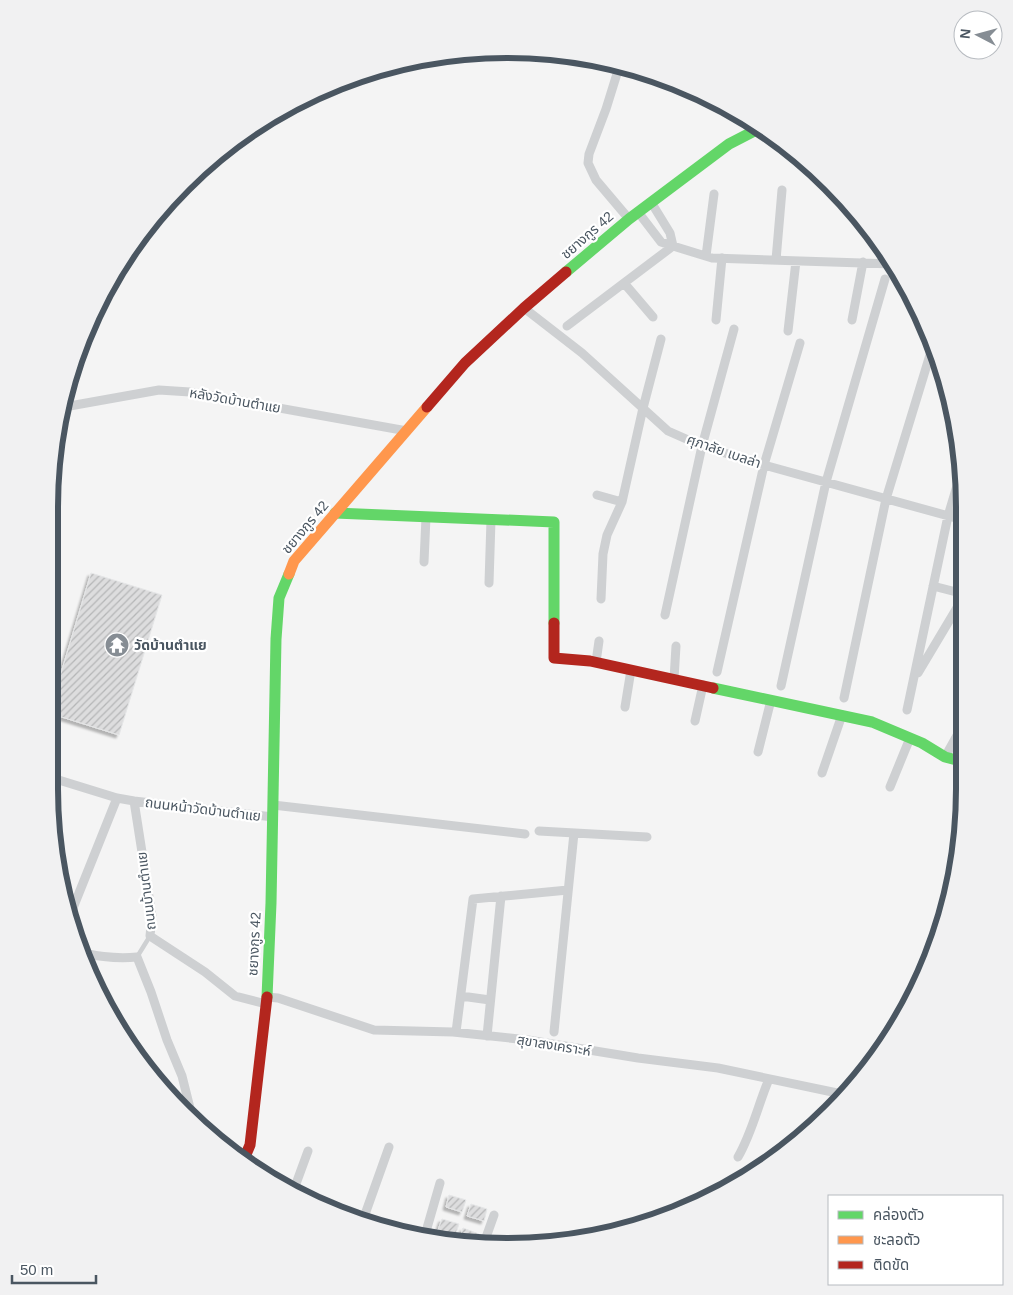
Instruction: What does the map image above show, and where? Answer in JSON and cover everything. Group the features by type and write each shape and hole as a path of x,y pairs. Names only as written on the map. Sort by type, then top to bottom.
{"street":[{"path":"618,72 588,163 596,180 661,242 706,256 722,258 884,263"},
{"name":"ชยางกูร 42","path":"246,1154 250,1145 266,1001 271,903 276,639 279,598 294,561 465,363 524,308 633,215 729,144 753,131"},
{"path":"776,260 782,190"},
{"path":"706,256 714,194"},
{"path":"651,202 670,233 673,246"},
{"path":"567,326 673,246"},
{"path":"716,320 722,258"},
{"path":"788,331 796,261"},
{"path":"852,320 863,262"},
{"path":"781,686 826,482 885,279"},
{"path":"624,283 653,317"},
{"name":"ศุภาลัย เบลล่า","path":"524,308 582,353 668,431 702,446 764,465 956,518"},
{"path":"664,616 702,446 734,329"},
{"path":"600,599 603,554 607,536 622,502 661,339"},
{"path":"717,672 764,465 800,343"},
{"path":"844,698 886,499 930,357"},
{"name":"หลังวัดบ้านตำแย","path":"69,406 159,390 190,392 407,431"},
{"path":"907,710 948,516 955,491"},
{"path":"597,495 622,502"},
{"path":"335,513 554,522 554,658 596,662 872,722 922,743 945,757 956,760"},
{"path":"424,562 426,517"},
{"path":"489,583 491,520"},
{"path":"933,586 956,593"},
{"path":"913,681 956,608"},
{"path":"596,662 599,641"},
{"path":"674,679 676,646"},
{"path":"625,707 631,670"},
{"path":"695,721 702,685"},
{"path":"758,752 771,700"},
{"path":"822,773 842,715"},
{"path":"945,757 956,737"},
{"path":"890,787 910,738"},
{"path":"58,780 116,798 134,801"},
{"path":"73,907 116,798"},
{"name":"ถนนหน้าวัดบ้านตำแย","path":"134,801 273,811 525,834"},
{"name":"ถนนบ้านตำแย","path":"134,801 152,916 150,936 205,972 235,996 266,1001"},
{"path":"539,831 647,837"},
{"path":"554,1032 574,833"},
{"path":"456,1032 473,899 568,890"},
{"path":"486,1036 501,896"},
{"path":"90,955 101,957 136,957 182,1076 190,1107"},
{"path":"461,996 490,1000"},
{"name":"สุขาสงเคราะห์","path":"266,1001 278,998 367,1029 456,1032 528,1040 638,1058 718,1068 837,1093"},
{"path":"738,1157 747,1142 769,1079"},
{"path":"364,1215 389,1147"},
{"path":"296,1185 308,1151"},
{"path":"427,1230 440,1183"},
{"path":"486,1237 494,1215"}],"lane":[{"path":"136,957 150,936"}],"building":[{"path":"91,573 162,595 119,735 58,716 58,683"},
{"path":"449,1195 466,1200 462,1212 446,1207"},
{"path":"471,1204 487,1209 484,1221 467,1216"},
{"path":"442,1219 459,1224 455,1235 438,1230"},
{"path":"463,1228 479,1234 478,1237 461,1235"}],"traffic: fast":[{"path":"566,272 629,219 729,144 753,131"},
{"path":"335,513 554,522 554,623"},
{"path":"267,997 271,903 276,639 279,598 289,574"},
{"path":"713,688 872,722 922,743 945,757 956,760"}],"traffic: slow":[{"path":"289,574 294,561 427,407"}],"traffic: jam":[{"path":"427,407 465,363 566,272"},
{"path":"554,623 554,658 590,661 713,688"},
{"path":"246,1154 250,1145 267,997"}],"place":[{"name":"วัดบ้านตำแย","path":"117,645"}]}
